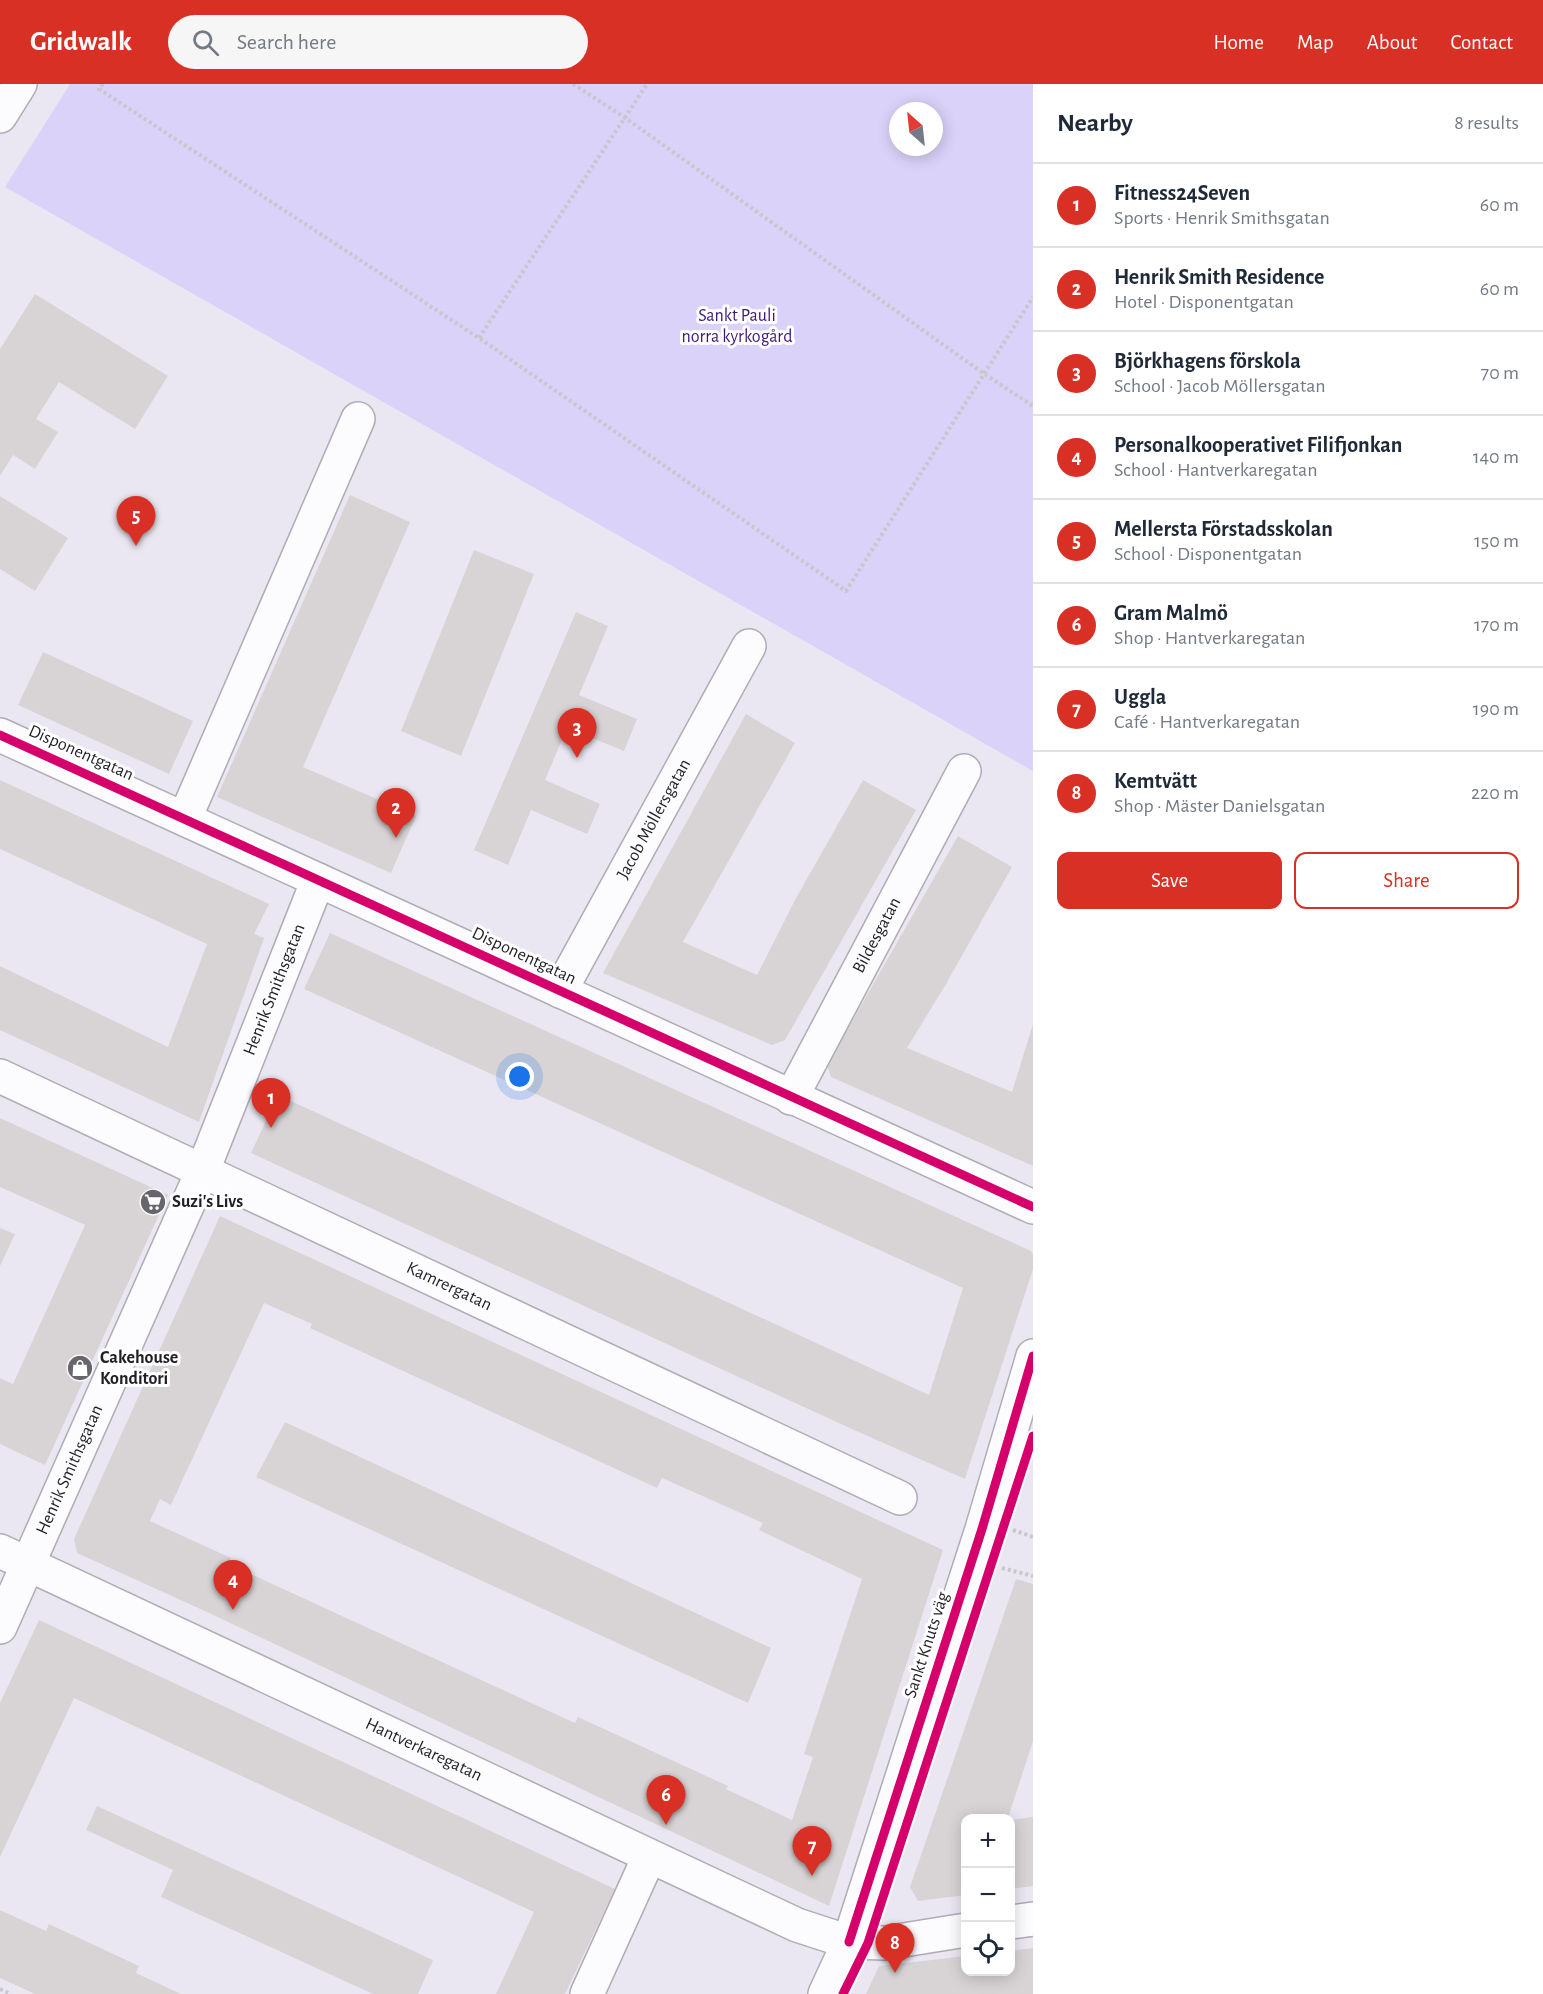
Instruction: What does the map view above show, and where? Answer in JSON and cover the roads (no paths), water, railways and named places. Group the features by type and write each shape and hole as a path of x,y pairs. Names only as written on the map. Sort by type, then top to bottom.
{"street":[{"path":"0,116 20,84"},
{"path":"185,818 358,419"},
{"name":"Jacob Möllersgatan","path":"560,991 749,646"},
{"name":"Disponentgatan","path":"0,735 1033,1207"},
{"name":"Bildesgatan","path":"791,1098 964,771"},
{"name":"Henrik Smithsgatan","path":"0,1627 14,1558 203,1170 318,880"},
{"name":"Kamrergatan","path":"0,1076 900,1498"},
{"name":"Sankt Knuts väg","path":"825,1994 849,1942 982,1529 1033,1356"},
{"name":"Hantverkaregatan","path":"14,1558 797,1925 849,1942 885,1943 961,1931"},
{"path":"587,1994 649,1857"},
{"path":"1015,1921 1033,1919"}],"place":[{"name":"Mellersta Förstadsskolan","path":"136,546"},
{"name":"Björkhagens förskola","path":"577,758"},
{"name":"Henrik Smith Residence","path":"396,838"},
{"name":"Fitness24Seven","path":"271,1128"},
{"name":"Suzi's Livs","path":"153,1202"},
{"name":"Cakehouse Konditori","path":"80,1368"},
{"name":"Personalkooperativet Filifjonkan","path":"233,1610"},
{"name":"Gram Malmö","path":"666,1825"},
{"name":"Uggla","path":"812,1876"},
{"name":"Kemtvätt","path":"895,1973"}],"park label":[{"name":"Sankt Pauli norra kyrkogård","path":"737,326"}]}
